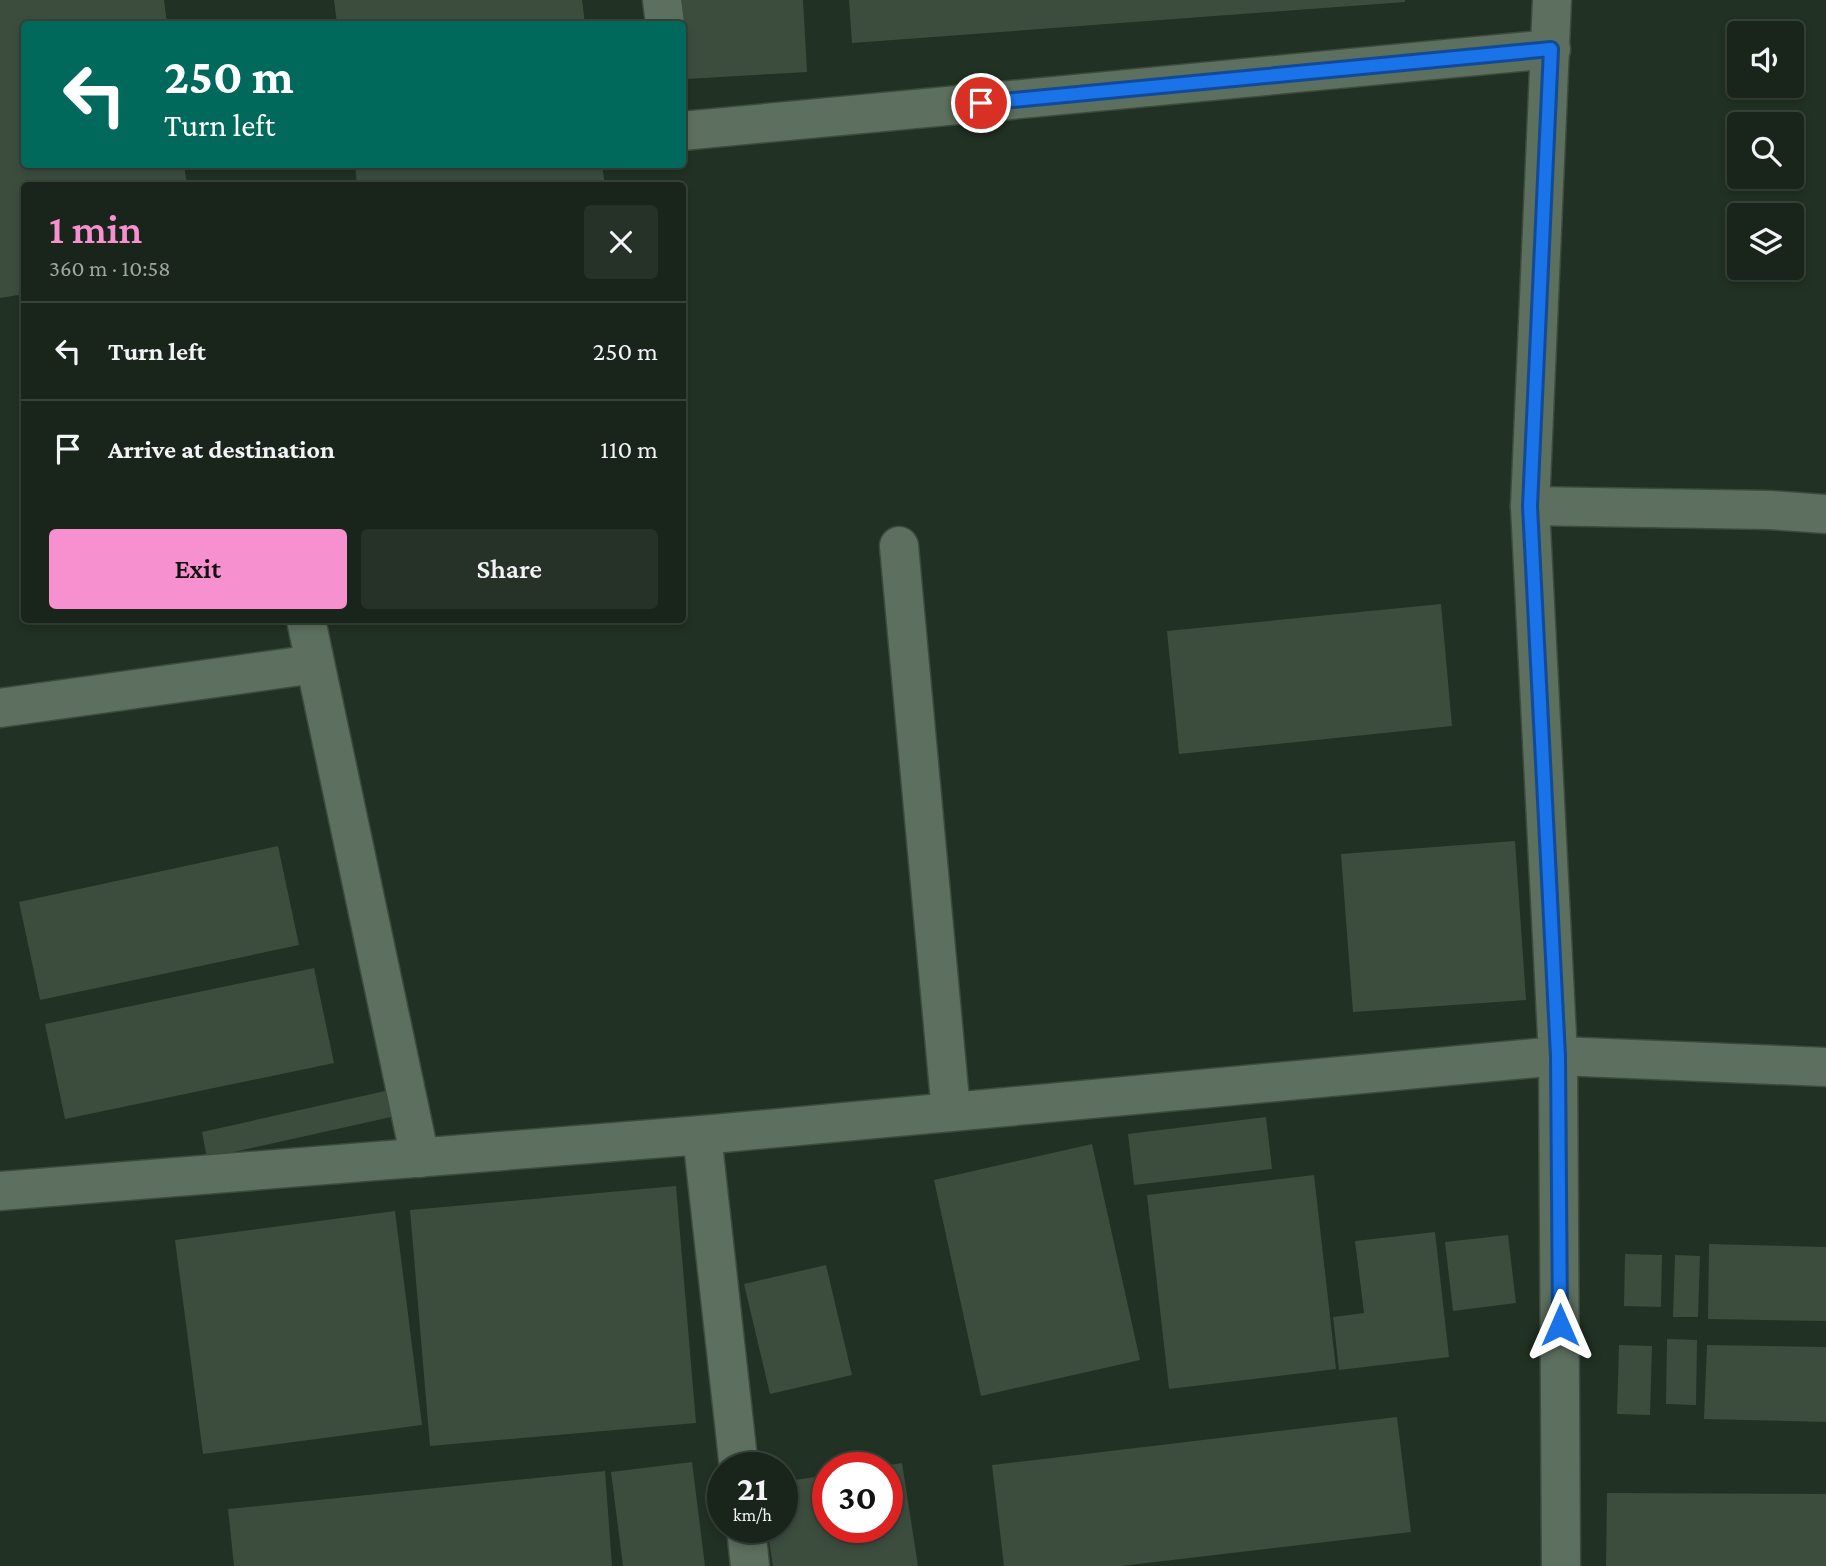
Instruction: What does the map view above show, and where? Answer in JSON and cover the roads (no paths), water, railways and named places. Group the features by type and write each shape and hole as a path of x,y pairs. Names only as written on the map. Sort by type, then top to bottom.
{"street":[{"path":"662,0 665,21"},
{"path":"1552,0 1530,506 1558,1056 1561,1566"},
{"path":"686,131 1551,49"},
{"path":"1530,506 1769,510 1826,514"},
{"path":"899,546 951,1112"},
{"path":"307,623 420,1158"},
{"path":"0,708 315,664"},
{"path":"0,1191 702,1135 1558,1056 1826,1067"},
{"path":"702,1135 737,1452"},
{"path":"748,1543 750,1566"}]}
